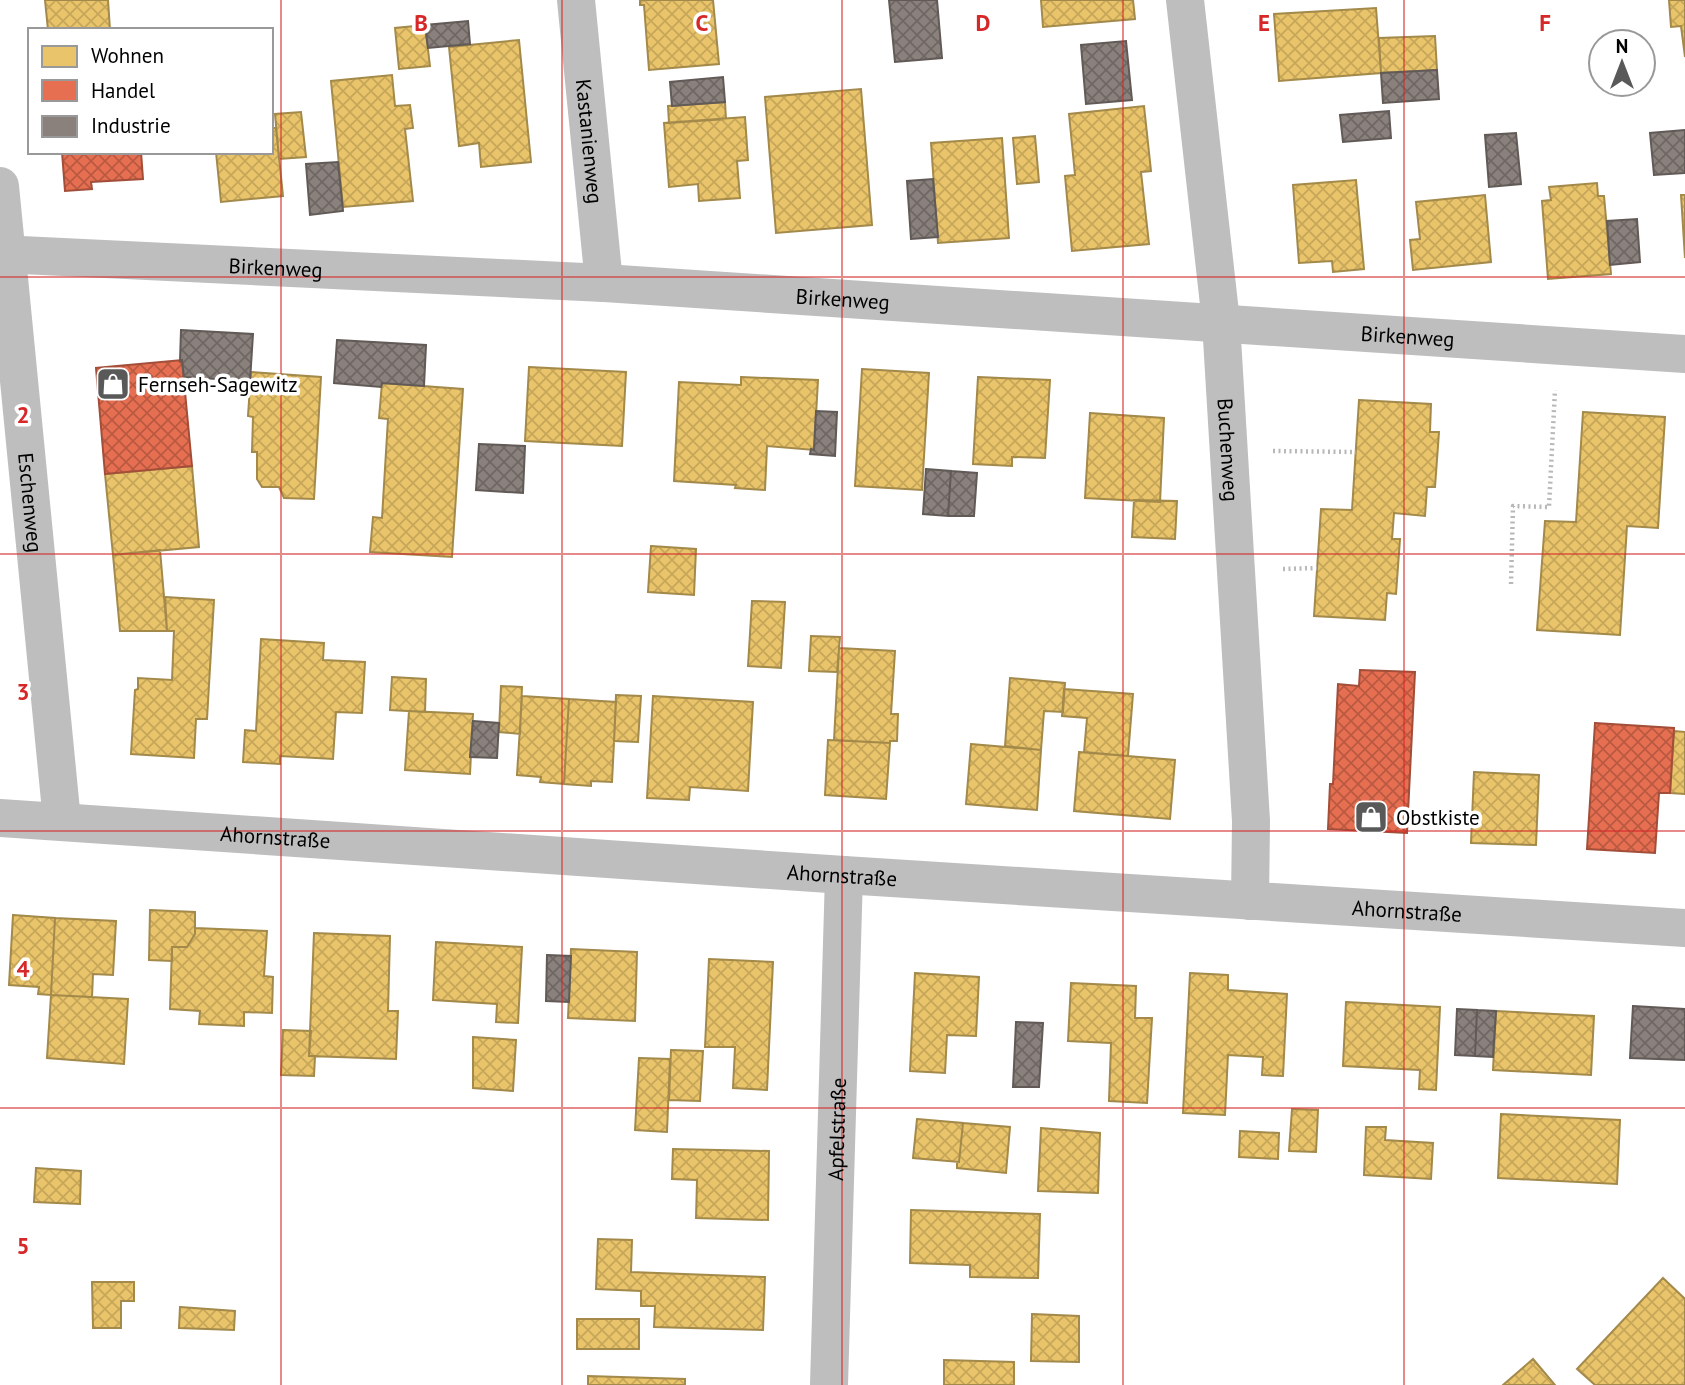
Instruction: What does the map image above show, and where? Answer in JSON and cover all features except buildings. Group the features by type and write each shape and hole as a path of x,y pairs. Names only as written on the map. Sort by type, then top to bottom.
{"street":[{"name":"Kastanienweg","path":"576,0 604,283"},
{"name":"Buchenweg","path":"1185,0 1221,322 1251,821 1250,901"},
{"name":"Eschenweg","path":"0,186 3,255 62,821"},
{"name":"Birkenweg","path":"3,255 604,283 1685,354"},
{"name":"Ahornstraße","path":"0,818 1685,928"},
{"name":"Apfelstraße","path":"829,1385 844,875"}],"path":[{"path":"1511,584 1513,506 1549,507 1557,347"},
{"path":"1228,451 1356,452"}],"place":[{"name":"Fernseh-Sagewitz","path":"113,384"},
{"name":"Obstkiste","path":"1371,817"}]}
